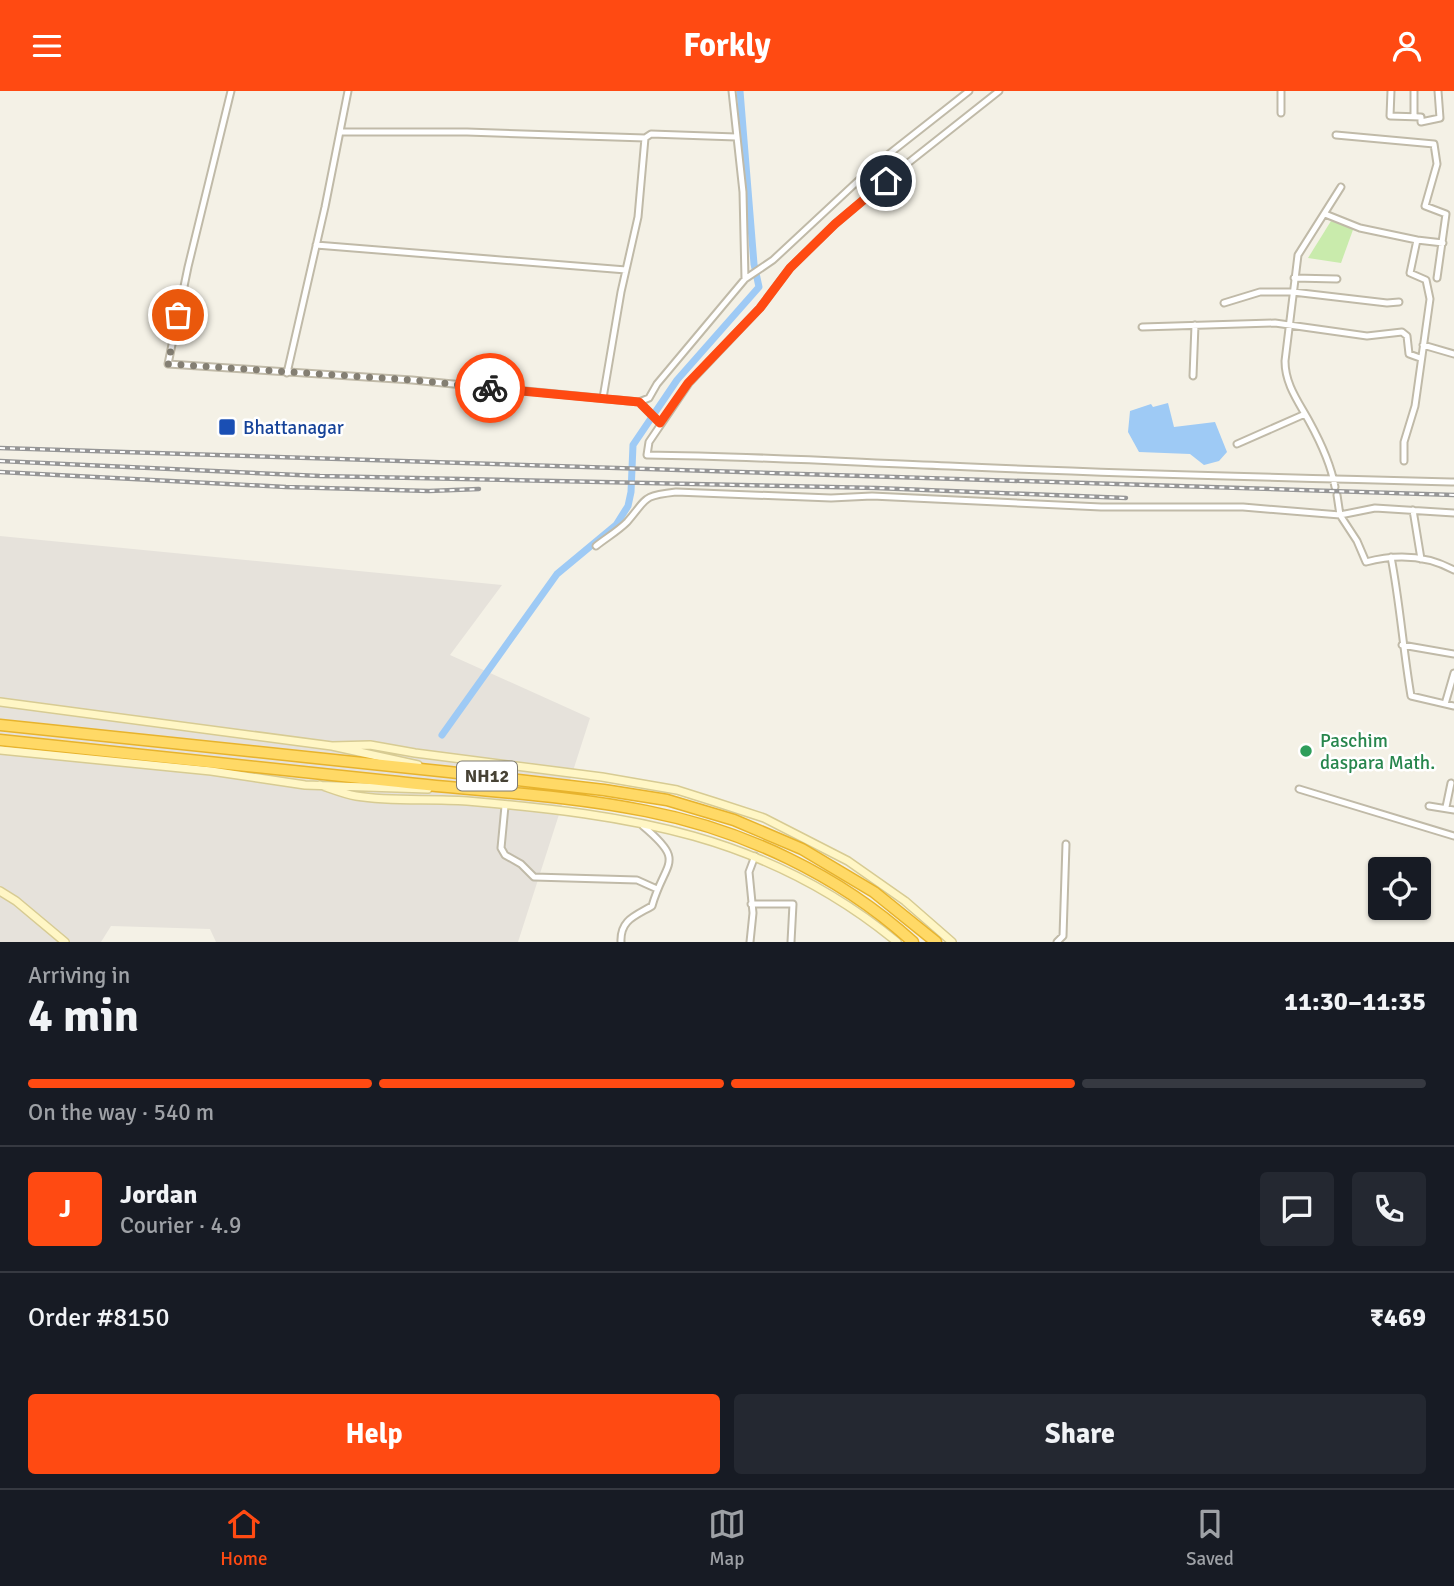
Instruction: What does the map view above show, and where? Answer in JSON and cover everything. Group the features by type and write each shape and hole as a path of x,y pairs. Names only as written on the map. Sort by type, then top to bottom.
{"highway":[{"name":"NH12","path":"0,725 449,772 667,800 734,820 802,849 848,875 896,908 936,942"},
{"name":"NH12","path":"0,740 603,803 644,810 727,833 797,863 886,919 913,942"}],"street":[{"path":"231,91 188,267 168,364 412,380 639,402 649,398 657,384 745,279 800,236 875,165 969,91"},
{"path":"287,373 348,91"},
{"path":"732,91 743,192 745,279"},
{"path":"999,91 835,224 790,268 760,308 688,383 649,442 647,455 763,456 952,466 1454,482"},
{"path":"1281,91 1282,113"},
{"path":"1391,91 1390,116 1421,117 1421,122 1440,117 1438,91"},
{"path":"1414,91 1414,116"},
{"path":"341,132 467,132 645,138 650,134 736,137"},
{"path":"1336,135 1434,144 1437,165 1425,206 1446,214 1437,278"},
{"path":"603,398 638,217 645,138"},
{"path":"1335,487 1318,437 1290,388 1285,372 1298,255 1341,187"},
{"path":"1325,214 1360,228 1443,243"},
{"path":"1404,461 1404,442 1415,406 1430,299 1426,280 1410,273 1417,240"},
{"path":"316,245 626,269"},
{"path":"1294,278 1337,279"},
{"path":"1224,303 1261,292 1293,292 1387,303 1399,302"},
{"path":"1142,327 1289,324 1367,336 1402,332 1407,337 1409,354 1420,358"},
{"path":"1193,376 1195,325"},
{"path":"1423,345 1454,354"},
{"path":"639,402 660,423"},
{"path":"1237,444 1305,414"},
{"path":"596,546 625,524 641,502 652,496 676,492 831,498 872,496 1101,507 1231,507 1340,515 1376,508 1454,513"},
{"path":"1336,495 1340,515 1357,541 1366,562 1391,557 1421,559 1437,562 1454,570"},
{"path":"1413,510 1421,559"},
{"path":"1391,557 1411,695 1454,706"},
{"path":"1402,645 1454,654"},
{"path":"1445,704 1454,673"},
{"path":"0,702 332,746 449,772"},
{"path":"332,746 370,745 602,777 677,790 715,802 764,818 848,861 905,901 952,942"},
{"path":"0,750 94,758 320,785 474,790"},
{"path":"1446,807 1451,783"},
{"path":"320,785 365,797 466,801 638,821 698,836 755,856 825,892 857,911 897,942"},
{"path":"1299,789 1454,836"},
{"path":"505,806 501,848 534,877 637,880 657,889"},
{"path":"1429,806 1454,810"},
{"path":"621,942 621,930 625,921 652,906 671,859 669,850 638,821"},
{"path":"1056,942 1063,936 1066,844"},
{"path":"750,942 749,872 755,856"},
{"path":"0,891 65,942"},
{"path":"751,904 793,904 791,942"}],"shaded area":[{"path":"0,536 502,585 450,655 590,718 518,942 216,942 210,929 111,926 101,942 0,942"}],"green space":[{"path":"1331,221 1354,227 1341,263 1308,258"}],"water":[{"path":"1168,403 1174,427 1215,422 1227,452 1219,461 1204,465 1190,454 1139,452 1128,432 1130,411 1151,404 1153,407"}],"waterway":[{"path":"442,735 557,574 616,525 628,506 631,492 633,445 677,380 759,287 754,264 740,91"}],"railway":[{"path":"0,448 1454,495"},
{"path":"0,461 320,476 876,488 1126,498"},
{"path":"0,472 286,487 429,491 479,489"}],"way so far":[{"path":"178,315 168,364 412,380 490,388"}],"place":[{"name":"Bhattanagar","path":"227,427"},
{"name":"Paschim daspara Math.","path":"1306,751"}],"route":[{"path":"490,388 639,402 660,423 688,383 760,308 790,268 835,224 886,181"}]}
